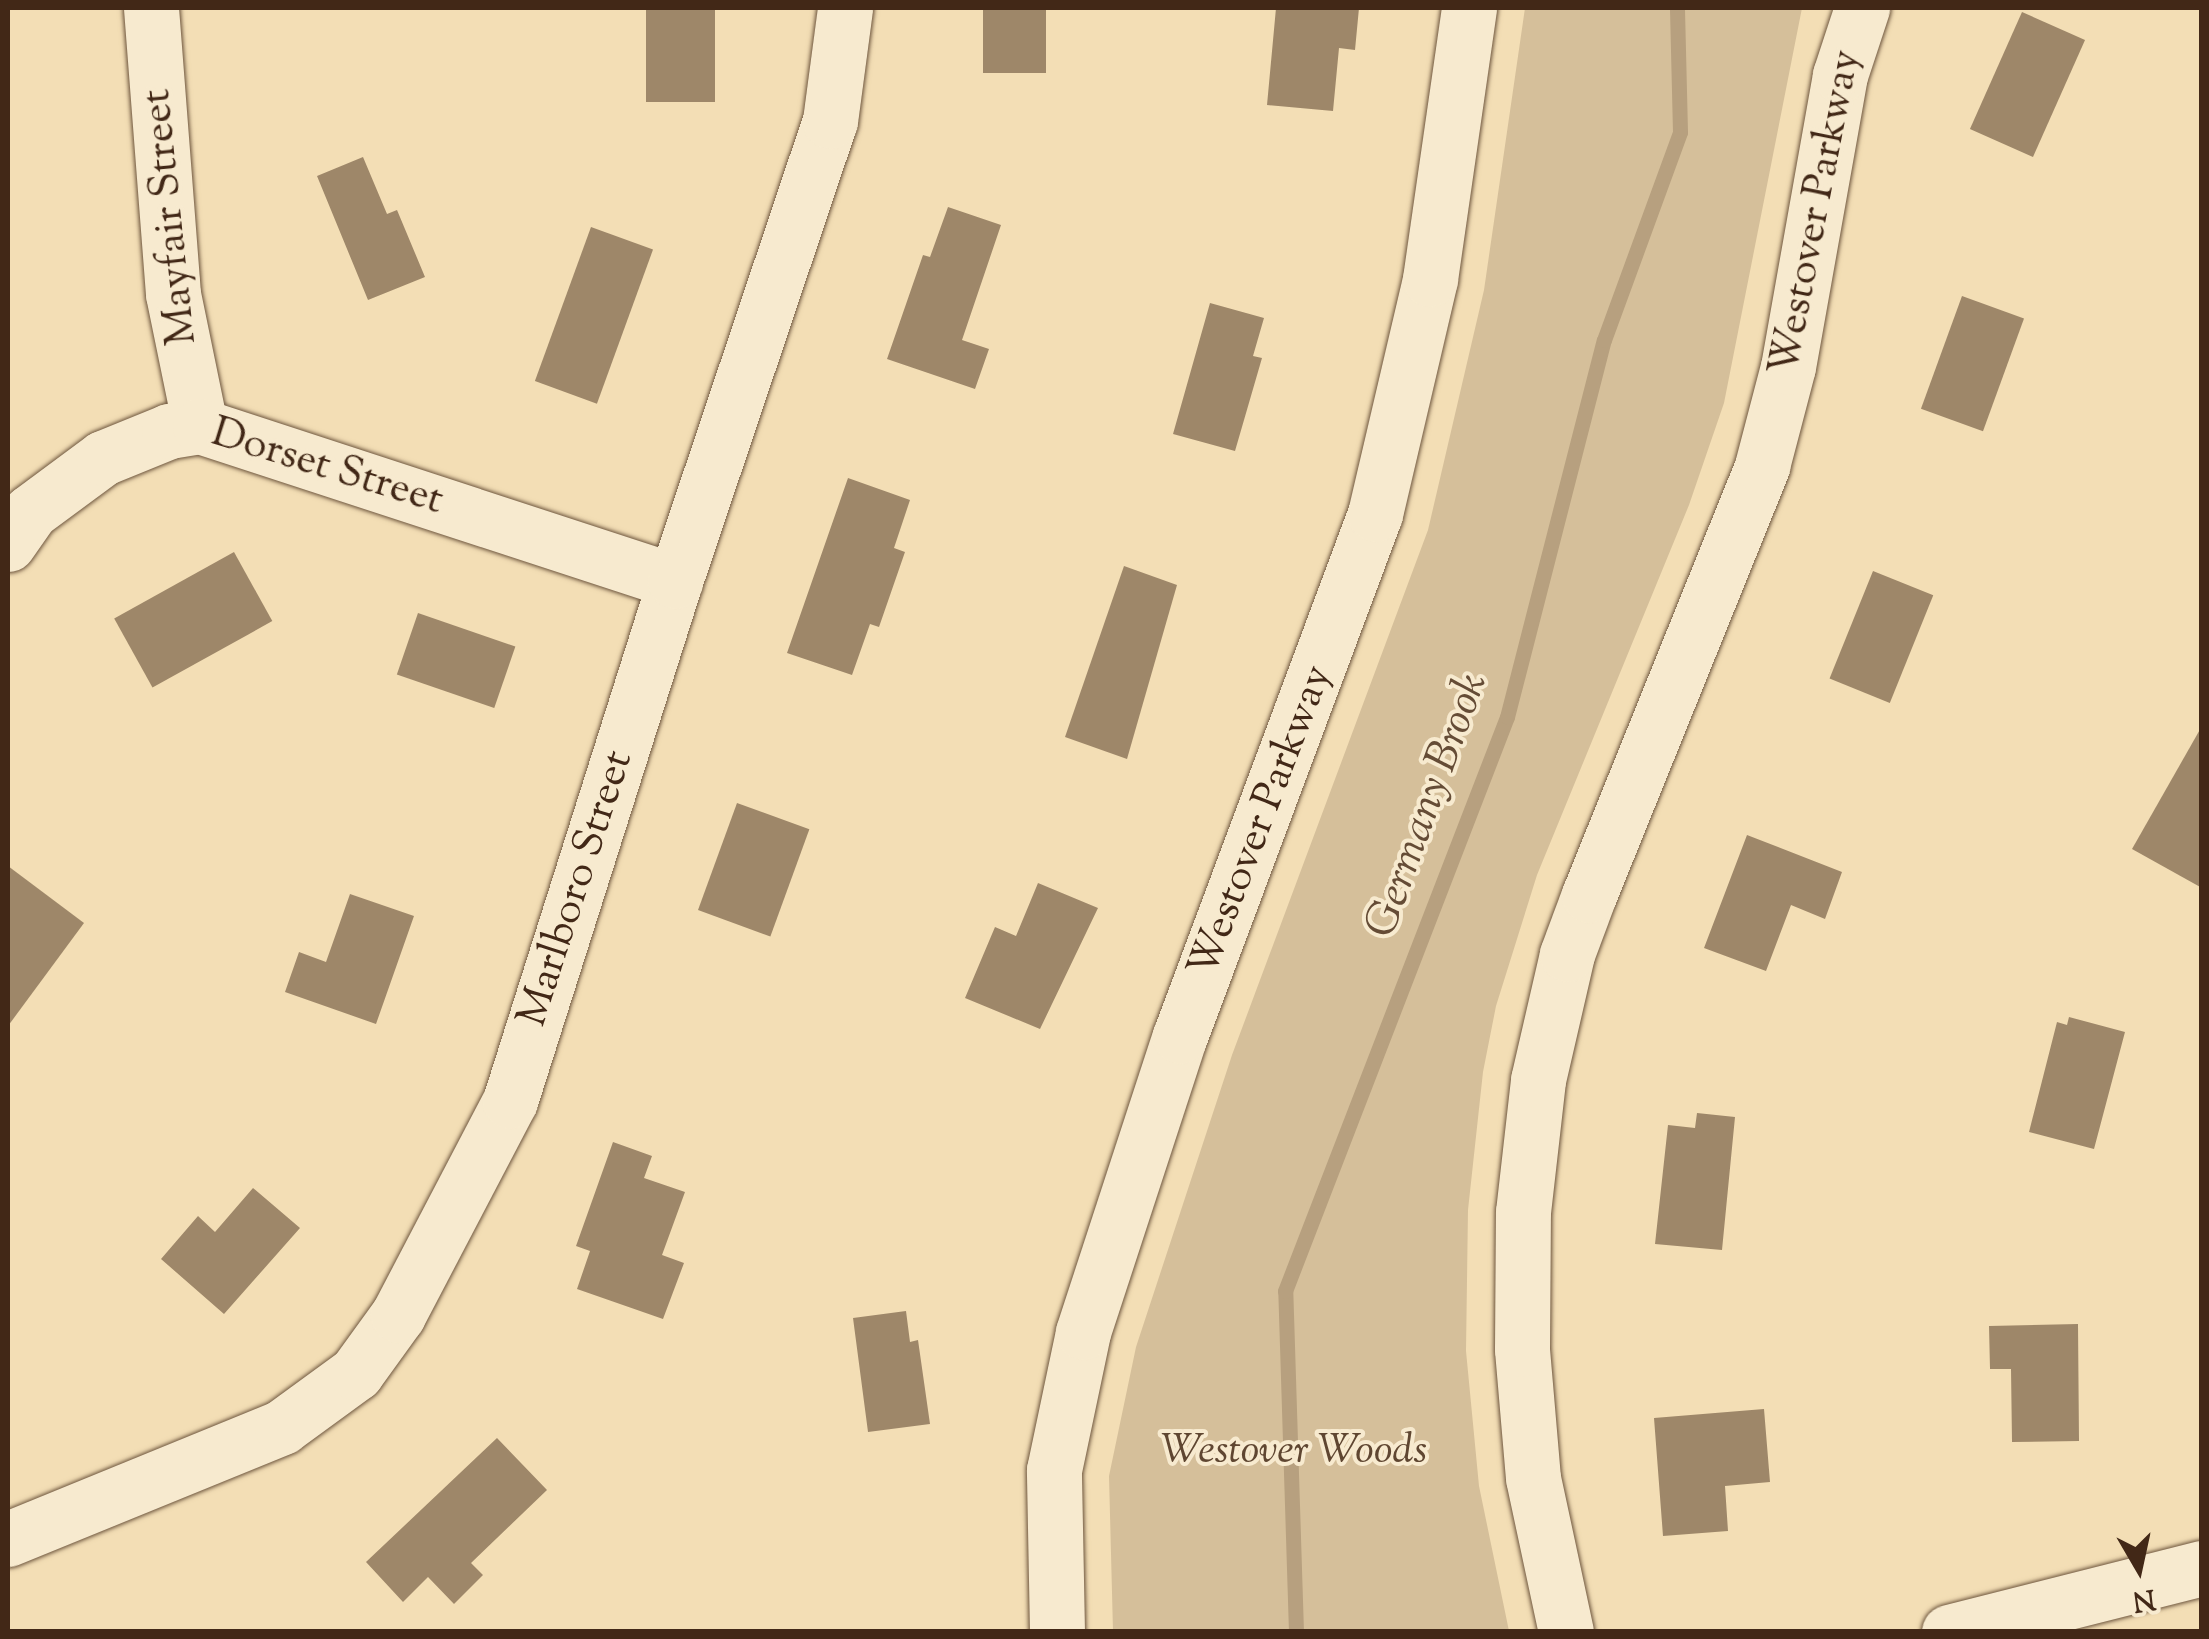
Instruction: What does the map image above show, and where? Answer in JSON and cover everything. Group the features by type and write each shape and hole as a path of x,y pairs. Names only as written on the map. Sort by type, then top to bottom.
{"street":[{"name":"Mayfair Street","path":"151,8 172,294 200,426"},
{"name":"Marlboro Street","path":"8,1540 282,1427 356,1373 398,1315 510,1101 674,581 830,121 845,8"},
{"name":"Westover Parkway","path":"1057,1632 1054,1470 1083,1332 1180,1036 1375,514 1430,280 1469,8"},
{"name":"Westover Parkway","path":"1566,1632 1533,1478 1522,1365 1523,1212 1538,1080 1583,910 1767,450 1840,74 1862,8"},
{"name":"Dorset Street","path":"8,544 30,512 104,458 169,430 200,426 246,436 674,581"},
{"path":"1949,1632 2202,1568"}],"green space":[{"name":"Westover Woods","path":"1525,8 1802,8 1724,403 1689,505 1537,875 1496,1006 1483,1072 1468,1210 1466,1351 1479,1486 1509,1631 1113,1631 1109,1476 1136,1347 1232,1055 1428,530 1484,290"}],"building":[{"path":"646,8 715,8 715,102 646,102"},
{"path":"983,8 1046,8 1046,73 983,73"},
{"path":"1276,8 1359,8 1355,50 1339,48 1333,111 1267,105"},
{"path":"2022,12 2085,40 2033,157 1970,129"},
{"path":"363,157 387,214 397,210 425,277 368,300 317,176"},
{"path":"948,207 1001,225 962,340 989,349 975,389 887,359 923,255 930,257"},
{"path":"591,227 653,250 597,404 535,381"},
{"path":"1962,296 2024,319 1983,431 1921,409"},
{"path":"1210,303 1264,318 1253,356 1262,358 1235,451 1173,434"},
{"path":"848,478 910,500 894,548 905,552 879,627 870,624 852,675 787,653"},
{"path":"234,552 272,621 152,688 114,618"},
{"path":"1124,566 1177,585 1127,759 1065,737"},
{"path":"1873,571 1933,595 1890,703 1830,679"},
{"path":"418,613 515,647 494,708 397,674"},
{"path":"2202,726 2202,888 2132,849"},
{"path":"737,803 809,829 770,936 698,910"},
{"path":"1747,835 1842,872 1825,919 1791,905 1766,971 1704,948"},
{"path":"8,866 84,923 8,1026"},
{"path":"1038,883 1098,908 1040,1029 965,998 995,927 1016,936"},
{"path":"350,894 414,916 376,1024 285,992 299,952 326,962"},
{"path":"2069,1017 2125,1032 2094,1149 2029,1132 2057,1022 2067,1025"},
{"path":"1697,1113 1735,1117 1722,1250 1655,1244 1668,1125 1695,1128"},
{"path":"613,1142 652,1156 644,1178 685,1192 662,1255 684,1263 663,1319 577,1289 590,1251 576,1246"},
{"path":"253,1188 300,1228 224,1314 161,1259 198,1216 215,1232"},
{"path":"906,1311 910,1342 918,1340 930,1424 868,1432 853,1318"},
{"path":"2078,1324 2079,1441 2012,1442 2011,1369 1990,1369 1989,1326"},
{"path":"1764,1409 1770,1482 1725,1486 1728,1531 1663,1536 1654,1418"},
{"path":"497,1438 547,1490 471,1563 483,1575 454,1604 428,1577 403,1602 366,1562"}],"waterway":[{"name":"Germany Brook","path":"1296,1632 1285,1291 1507,717 1604,340 1680,132 1677,8"}]}
